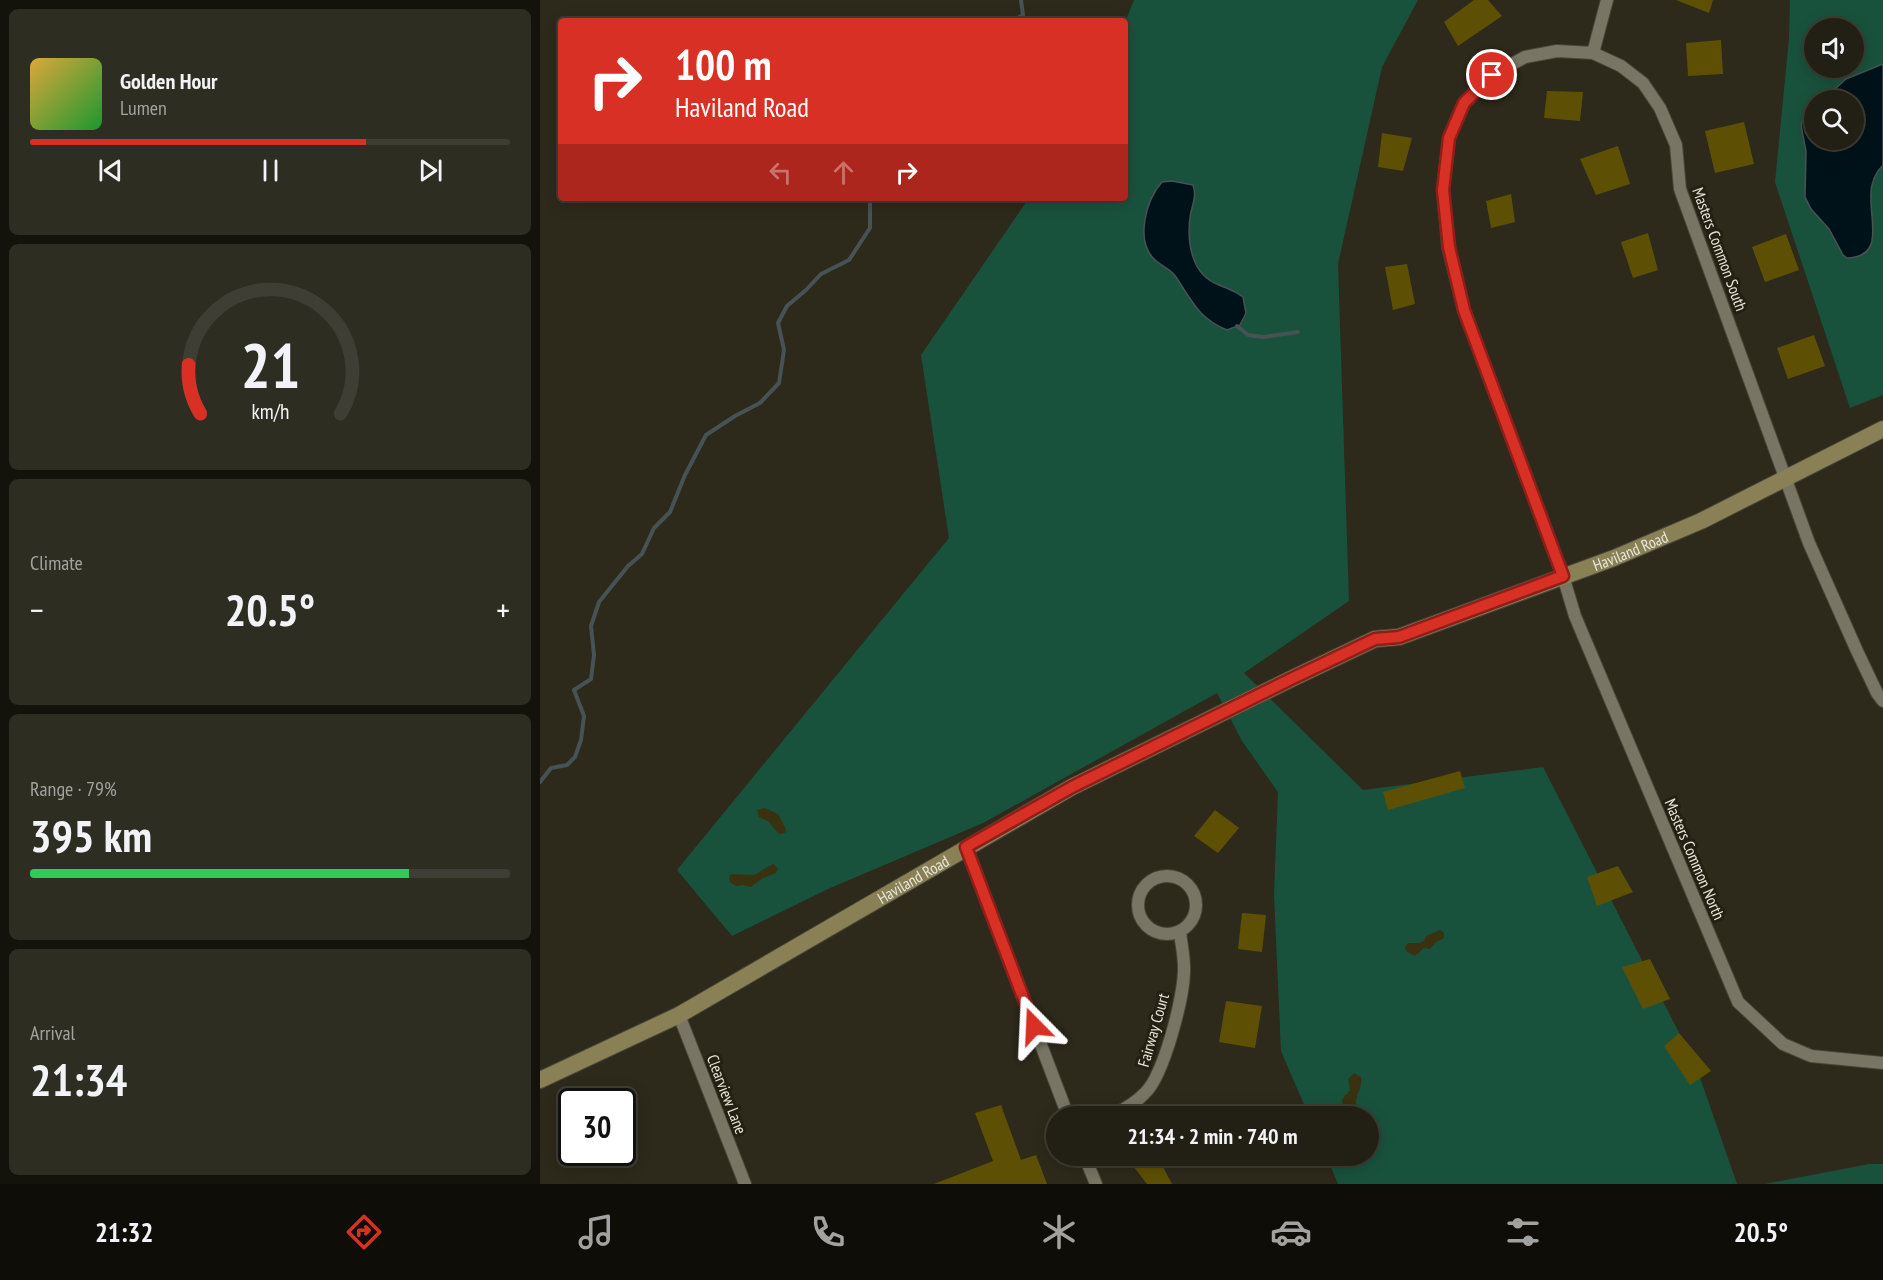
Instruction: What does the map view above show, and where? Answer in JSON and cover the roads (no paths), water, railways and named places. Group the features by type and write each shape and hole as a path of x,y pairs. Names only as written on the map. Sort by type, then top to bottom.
{"street":[{"path":"1593,53 1607,0"},
{"name":"Masters Common South","path":"1563,576 1464,310 1449,247 1443,190 1449,138 1464,103 1492,75 1525,57 1557,51 1593,53 1621,66 1643,83 1660,108 1676,145 1680,189 1786,477"},
{"name":"Haviland Road","path":"540,1080 679,1015 1072,787 1291,679 1375,639 1399,637 1614,558 1701,521 1883,429"},
{"path":"1786,477 1814,554 1857,651 1883,701"},
{"name":"Masters Common North","path":"1563,576 1575,616 1738,1002 1783,1044 1811,1056 1883,1063"},
{"path":"966,847 1064,1106"},
{"path":"1160,877 1179,878 1192,891 1196,899 1196,909 1193,918 1180,931 1161,933 1145,923 1138,905 1144,887 1151,881 1160,877"},
{"name":"Fairway Court","path":"1128,1106 1146,1093 1156,1078 1177,1015 1185,968 1180,931"},
{"name":"Clearview Lane","path":"679,1015 745,1184"},
{"path":"1089,1166 1096,1184"}],"waterway":[{"path":"1018,18 1023,15 1021,0"},
{"path":"540,782 551,768 567,765 575,757 581,740 584,716 574,690 591,679 594,655 591,626 599,602 628,566 642,554 654,528 670,512 685,475 706,435 760,403 779,383 784,350 778,323 787,306 821,274 849,260 870,228 870,201"},
{"path":"1237,326 1248,335 1263,337 1298,332"}]}
